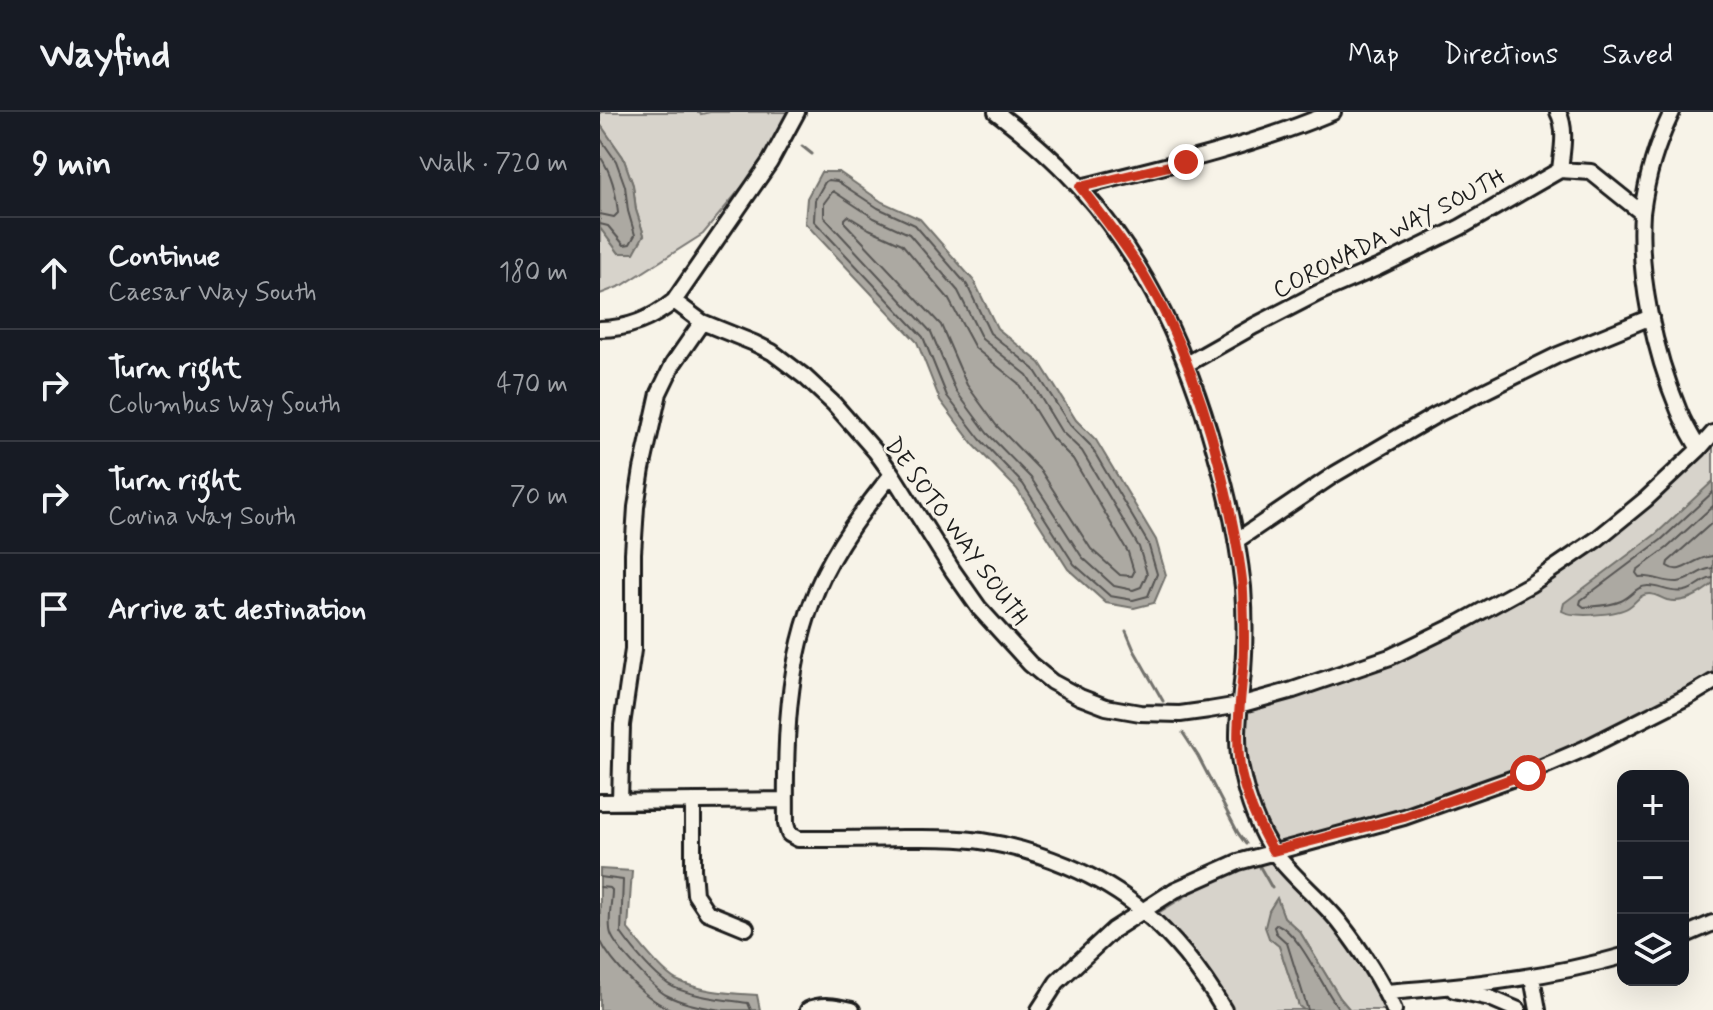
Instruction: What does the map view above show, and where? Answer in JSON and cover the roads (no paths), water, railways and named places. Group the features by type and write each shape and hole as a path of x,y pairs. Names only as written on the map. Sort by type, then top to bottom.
{"street":[{"path":"600,329 635,324 656,315 674,301 770,162 797,112"},
{"path":"996,112 1030,138 1080,187 1113,228 1145,276 1167,317 1205,416 1236,541 1243,588 1244,631 1238,741 1241,774 1260,829 1273,851 1339,922 1386,992 1394,1010"},
{"path":"1080,187 1186,162 1297,127 1333,112"},
{"path":"1558,112 1562,119 1563,141 1560,170 1591,172 1642,213"},
{"path":"1672,112 1657,144 1645,190 1640,238 1642,265 1666,374 1679,414 1699,449"},
{"name":"CORONADA WAY SOUTH","path":"1187,364 1318,293 1461,227 1560,170"},
{"name":"DE SOTO WAY SOUTH","path":"674,301 702,322 763,348 805,377 834,404 876,452 979,608 1019,654 1052,682 1080,697 1106,707 1140,713 1180,714 1239,705 1293,690 1390,657 1460,623 1531,584 1597,539 1646,499 1713,433"},
{"path":"1236,541 1335,474 1436,415 1558,355 1651,317"},
{"path":"620,801 622,725 633,650 636,507 642,469 659,393 673,364 702,322"},
{"path":"892,474 838,547 818,587 802,634 791,685 787,724 785,800 789,834 798,839 939,838 981,841 1018,848 1055,861 1102,883 1142,910 1204,976 1224,1010"},
{"path":"1039,1010 1057,982 1113,930 1175,890 1209,873 1273,851 1404,817 1528,773 1584,749 1713,682"},
{"path":"600,802 785,800"},
{"path":"693,801 695,894 707,912 746,928"},
{"path":"1689,933 1713,923"},
{"path":"1386,992 1532,977 1617,958"},
{"path":"1532,977 1538,1010"},
{"path":"1446,988 1490,998 1518,1010"},
{"path":"808,1010 833,1006 852,1010"}],"water":[{"path":"600,124 623,157 633,185 636,210 644,235 634,253 619,253 600,228"},
{"path":"821,172 839,172 882,202 920,219 974,281 997,328 1040,363 1076,420 1096,440 1156,540 1166,575 1154,603 1134,608 1106,603 1068,569 1017,489 973,444 940,400 917,342 805,223 807,198"},
{"path":"1713,481 1713,584 1697,595 1680,601 1646,594 1623,610 1606,614 1585,615 1562,611 1564,603 1656,534"},
{"path":"600,869 632,871 628,929 664,971 676,980 695,987 757,995 760,1010 600,1010"},
{"path":"1277,898 1284,917 1300,932 1350,1010 1304,1010 1299,1006 1279,946 1269,938 1265,927 1269,911"}],"waterway":[{"path":"802,146 812,154"},
{"path":"1126,631 1163,701"},
{"path":"1183,733 1246,844"},
{"path":"1260,867 1272,888"}]}
